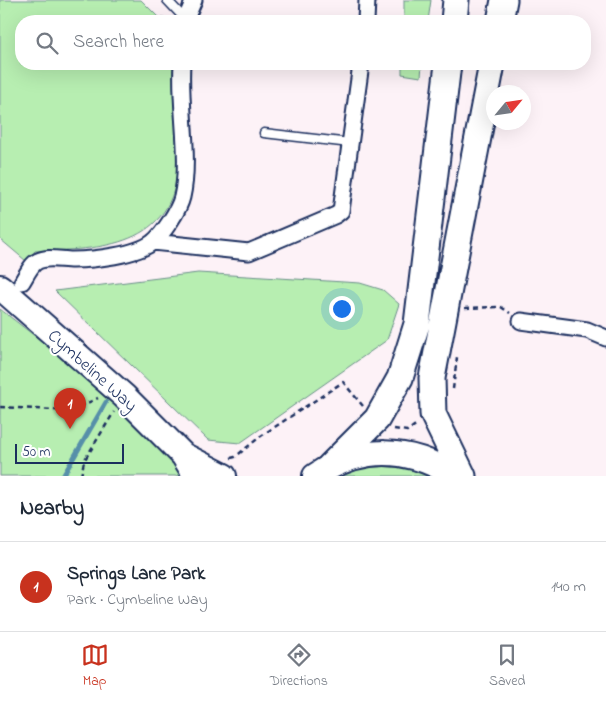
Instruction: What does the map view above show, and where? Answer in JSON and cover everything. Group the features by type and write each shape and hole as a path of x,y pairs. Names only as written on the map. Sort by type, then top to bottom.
{"highway":[{"path":"455,15 456,0"},
{"path":"501,15 504,0"},
{"path":"322,471 377,419 400,378 416,324 447,70"},
{"path":"463,476 433,414 432,378 491,70"}],"main road":[{"name":"Cymbeline Way","path":"11,289 124,396 183,456 196,476"},
{"path":"322,471 354,456 375,453 398,453 421,458 455,476"},
{"name":"Cymbeline Way","path":"183,456 230,466"}],"street":[{"path":"187,15 194,0"},
{"path":"367,15 368,0"},
{"path":"153,242 176,211 182,198 185,172 181,103 182,70"},
{"path":"11,289 36,262 43,259 72,260 113,256 153,242 249,252 336,215 341,211 360,70"},
{"path":"521,321 587,330 606,338"}],"lane":[{"path":"167,0 180,15"},
{"path":"264,133 350,143"}],"path":[{"path":"464,308 501,307 521,321"},
{"path":"452,396 458,357"},
{"path":"230,466 261,436 343,382 366,410 386,428 407,431 433,414"},
{"path":"0,407 70,411 101,396"},
{"path":"81,476 84,461 114,412"}],"green space":[{"path":"0,0 141,0 156,15 15,15 15,70 174,70 178,163 174,191 164,212 149,227 130,238 108,245 84,249 35,251 26,261 0,239"},
{"path":"404,0 431,0 429,15 404,15"},
{"path":"402,70 422,70 421,77 402,74"},
{"path":"198,273 360,283 383,290 399,304 387,340 240,443 208,440 55,291"},
{"path":"0,309 94,382 187,476 0,476"},
{"path":"372,462 409,465 432,476 331,476"}],"waterway":[{"path":"63,476 106,402"}],"place":[{"name":"Springs Lane Park","path":"70,429"}]}
